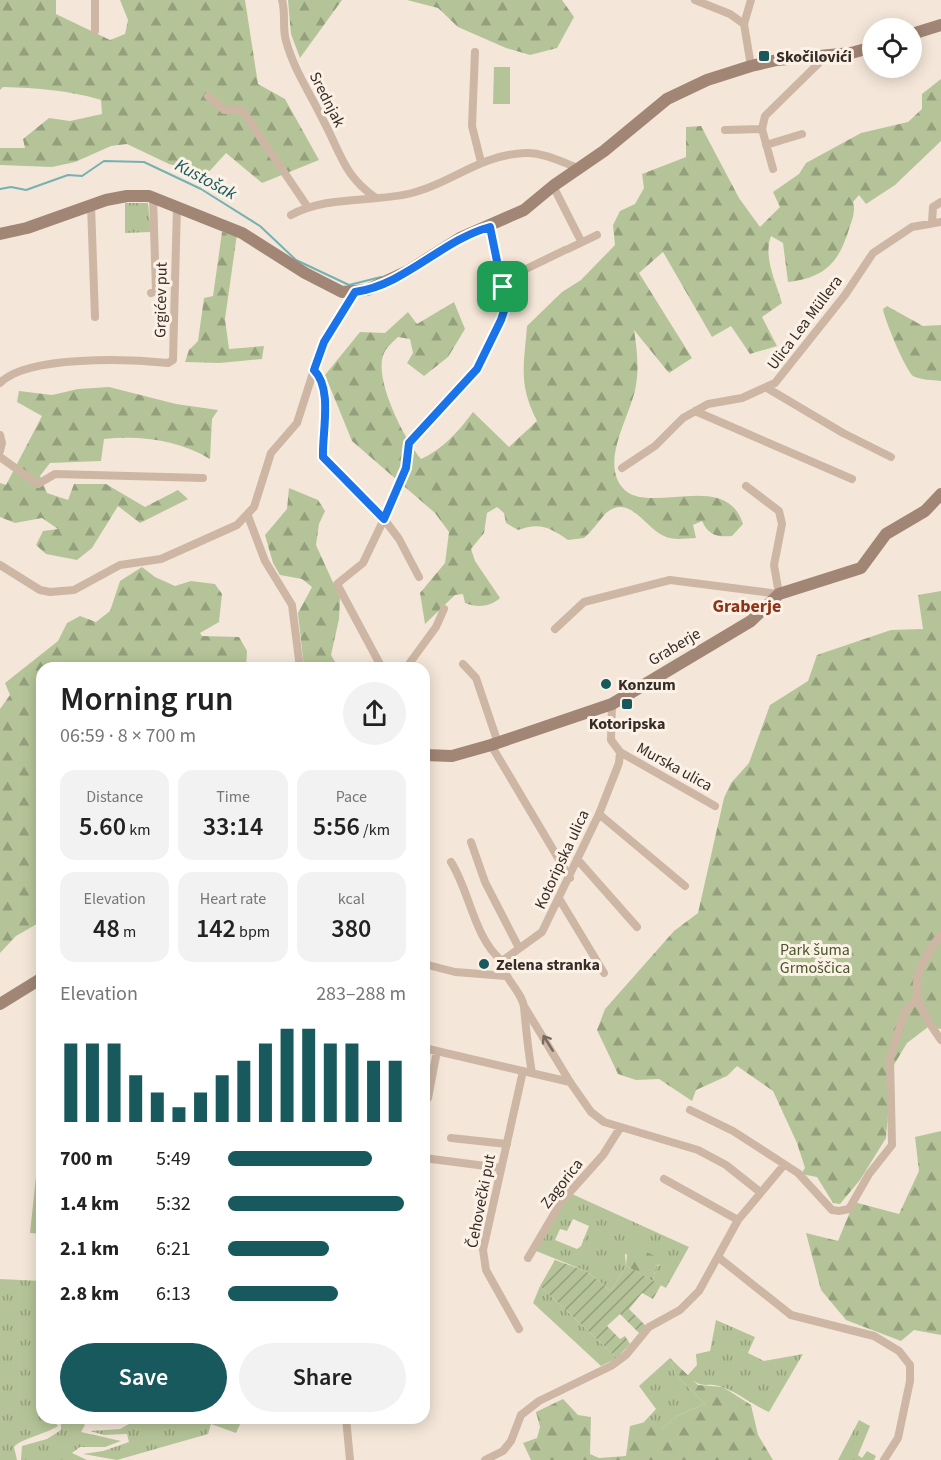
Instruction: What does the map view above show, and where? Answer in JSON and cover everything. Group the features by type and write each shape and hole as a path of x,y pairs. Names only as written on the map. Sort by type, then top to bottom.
{"street":[{"path":"95,0 95,31"},
{"name":"Srednjak","path":"282,0 285,39 300,78 324,121 344,167 359,186 376,198"},
{"path":"695,0 730,14 744,24"},
{"path":"751,0 744,24 751,66"},
{"path":"922,31 941,25"},
{"path":"0,234 27,228 91,205 127,196 153,197 242,233 305,273 342,292 368,290 394,278 460,238 490,227 524,210 553,186 590,162 667,99 707,80 751,66 777,60 825,57 862,49"},
{"path":"475,52 472,126 481,162"},
{"path":"773,169 762,129 765,116 825,57"},
{"path":"208,96 224,110 242,110 307,206"},
{"path":"724,130 762,129"},
{"path":"766,145 802,134"},
{"path":"291,215 307,206 414,193 481,162 528,152 578,168"},
{"path":"553,186 581,242"},
{"path":"151,293 156,291 153,197"},
{"path":"937,222 933,207 941,202"},
{"path":"91,205 95,317"},
{"name":"Grgićev put","path":"0,383 13,373 28,367 115,358 168,363 172,360 177,206"},
{"name":"Ulica Lea Müllera","path":"622,468 656,446 683,418 695,411 708,404 742,398 767,388 784,375 873,253 912,227 937,222"},
{"path":"379,662 337,584 363,563 406,468 409,443 477,369 506,305 490,227"},
{"path":"503,287 526,269 597,235"},
{"path":"0,565 40,590 74,591 120,565 161,559 237,525 248,516 261,492 271,453 302,414 324,342 355,292"},
{"path":"314,370 320,376 326,417 323,457 384,519 399,539 419,577"},
{"path":"767,388 843,433 891,457"},
{"path":"695,411 852,479"},
{"path":"0,435 2,443 0,451"},
{"path":"0,458 38,484 56,474 203,478"},
{"path":"555,630 584,602 670,580 778,594 774,565 782,524 779,511 746,486"},
{"name":"Graberje","path":"430,755 452,756 495,744 612,704 751,621 778,594 861,568 886,534 925,511 941,494"},
{"path":"248,516 265,561 292,605 299,662"},
{"path":"410,662 436,627 444,609"},
{"path":"463,664 476,678 495,744 570,878"},
{"path":"612,704 611,740 620,752"},
{"name":"Murska ulica","path":"620,752 715,806"},
{"name":"Kotoripska ulica","path":"502,961 542,932 560,900 599,814 620,752"},
{"path":"599,814 685,886"},
{"path":"471,842 485,882 519,948"},
{"path":"577,859 637,927"},
{"path":"451,862 463,881 472,910 486,940 502,961 506,976 570,1082 591,1112 604,1122 620,1128 698,1150 726,1165 760,1192"},
{"path":"560,900 604,973"},
{"path":"941,934 919,973 916,1000 941,1040"},
{"path":"430,966 455,972 506,976"},
{"path":"0,1004 36,982"},
{"path":"690,1110 734,1131 798,1173 832,1210 839,1212 849,1209 869,1174 892,1144 890,1058 905,1011 916,1000"},
{"path":"524,1006 528,1072"},
{"path":"430,1049 570,1082"},
{"path":"430,1088 437,1051"},
{"name":"Čehovečki put","path":"519,1329 486,1270 483,1250 507,1144 528,1072"},
{"name":"Zagorica","path":"528,1258 561,1202 603,1155 620,1128"},
{"path":"451,1138 507,1144"},
{"path":"430,1159 501,1168"},
{"path":"485,1460 503,1451 511,1441 521,1415 539,1401 611,1366 626,1355 649,1327 680,1310 699,1291 738,1220 784,1165"},
{"path":"664,1179 738,1220"},
{"path":"718,1257 790,1315 874,1336 899,1351 910,1365 910,1381 898,1438 884,1460"},
{"path":"346,1424 350,1460"}],"green space":[{"path":"0,0 56,0 56,14 110,40 125,34 128,20 120,0 245,0 258,84 285,99 319,160 262,183 226,153 207,174 169,164 127,144 111,146 75,162 52,167 0,165 0,148 25,148 23,139 49,118 70,121 102,114 101,100 89,97 40,89 3,87 0,90"},
{"path":"288,0 342,0 300,58 291,34"},
{"path":"407,0 562,0 574,17 557,48 530,55 506,48 458,27 438,8"},
{"path":"494,67 510,67 510,104 493,104"},
{"path":"941,79 941,141 895,185 866,204 859,195 853,202 853,216 845,241 835,260 828,267 811,277 788,282 783,243 771,236 769,261 782,303 762,317 777,346 750,354 731,326 712,337 663,252 639,273 692,358 669,373 634,330 637,378 616,450 614,463 616,476 622,487 633,495 649,498 704,496 720,499 734,508 743,524 732,536 714,534 702,521 693,525 696,538 668,538 629,509 622,507 614,508 605,514 584,538 568,540 544,527 532,526 518,530 506,523 504,513 497,507 487,513 484,533 471,549 475,561 500,598 488,605 474,606 465,603 463,594 455,595 425,624 420,593 445,563 449,532 435,513 352,441 325,375 360,332 385,333 408,312 417,324 454,302 465,329 448,357 424,376 407,363 413,353 410,339 398,337 385,351 382,375 391,406 406,437 421,459 450,439 473,412 509,447 537,421 525,385 527,326 562,292 581,280 615,245 613,225 620,211 635,204 644,188 642,174 686,157 686,127 701,126 739,198 760,227 780,207 773,192 799,174 806,163 861,133 908,122 922,109 922,94"},
{"path":"125,203 148,203 151,232 125,233"},
{"path":"222,232 237,234 225,319 229,349 264,346 262,359 220,363 185,362 189,350 198,341 204,298 213,296"},
{"path":"887,306 923,326 941,325 941,381 919,378 910,372 887,323 883,309"},
{"path":"109,387 176,404 218,410 212,419 210,459 185,447 159,440 118,438 104,439 101,461 50,463 40,476 47,493 68,500 74,484 106,484 145,507 178,490 188,499 140,523 118,506 92,548 77,560 46,554 36,545 43,531 58,529 42,518 15,523 0,517 0,483 6,485 42,416 17,402 19,391 52,395 78,389"},
{"path":"289,488 318,500 325,511 319,524 316,545 340,598 339,619 331,655 335,662 303,662 298,613 312,587 302,579 280,575 273,563 265,535 287,509"},
{"path":"142,567 155,577 175,586 191,581 215,584 222,594 219,622 200,633 202,636 239,637 247,651 246,662 36,662 36,924 16,936 0,953 0,709 10,695 5,683 58,641 67,623 80,616 96,622 110,611 120,581"},
{"name":"Park šuma Grmoščica","path":"941,591 941,1029 928,1027 907,1043 892,1068 886,1138 860,1180 840,1204 833,1203 817,1177 801,1174 805,1168 797,1143 773,1091 737,1066 727,1076 696,1090 692,1101 659,1079 636,1080 618,1074 597,1030 605,1009 674,931 698,913 724,798 731,783 749,763 770,705 808,681 817,655 891,630 923,629 918,595"},
{"path":"941,1131 941,1335 914,1330 901,1341 846,1320 821,1290 806,1233 838,1241 854,1202 899,1214 919,1171 915,1137"},
{"path":"36,1176 36,1234 30,1233"},
{"path":"572,1194 689,1247 666,1288 653,1281 656,1266 660,1265 625,1254 626,1266 611,1291 586,1271 536,1251 557,1212","holes":["573,1219 589,1226 581,1246 577,1249 555,1240 560,1229 567,1231"]},
{"path":"628,1243 665,1261 656,1266 653,1281 626,1266"},
{"path":"555,1260 586,1271 611,1291 626,1266 661,1285 653,1299 642,1293 629,1309 646,1326 639,1333 620,1314 607,1326 620,1339 625,1336 630,1344 617,1358 540,1286"},
{"path":"0,1279 36,1281 36,1424 56,1424 58,1426 17,1444 14,1447 17,1460 0,1460"},
{"path":"540,1286 617,1358 601,1366 533,1303"},
{"path":"716,1320 755,1337 748,1353 764,1361 803,1354 769,1412 727,1389 702,1384 687,1376 697,1365 696,1354 710,1351"},
{"path":"670,1358 675,1374 705,1404 677,1416 661,1430 643,1423 656,1409 639,1386"},
{"path":"670,1358 698,1385 723,1387 751,1405 758,1435 773,1460 531,1460 523,1443 537,1438 540,1427 536,1412 563,1399 578,1415 591,1417 590,1454 599,1458 626,1456 630,1426 653,1420 662,1429 677,1416 705,1404 675,1374"},
{"path":"859,1420 870,1426 858,1455 862,1458 867,1451 876,1456 874,1460 838,1460"},
{"path":"61,1424 83,1424 81,1432 121,1441 105,1447 80,1447 72,1453 87,1460 21,1460 22,1446 47,1439 61,1430"},
{"path":"129,1424 211,1424 208,1434 117,1460 83,1454 103,1451 129,1442 127,1434 104,1435 90,1431 120,1429"},
{"path":"211,1424 240,1424 236,1433"}],"waterway":[{"name":"Kustošak","path":"0,189 11,187 26,190 68,175 82,176 104,161 144,162 201,189 260,226 296,260 349,285 381,277"}],"place":[{"name":"Skočilovići","path":"764,56"},
{"name":"Konzum","path":"606,684"},
{"name":"Kotoripska","path":"627,704"},
{"name":"Zelena stranka","path":"484,964"}],"district":[{"name":"Graberje","path":"747,606"}],"route":[{"path":"490,227 503,287 506,305 477,369 409,443 406,468 401,484 384,519 323,457 326,417 320,376 314,370 324,342 355,292 368,290 408,271 475,231 490,227"}]}
